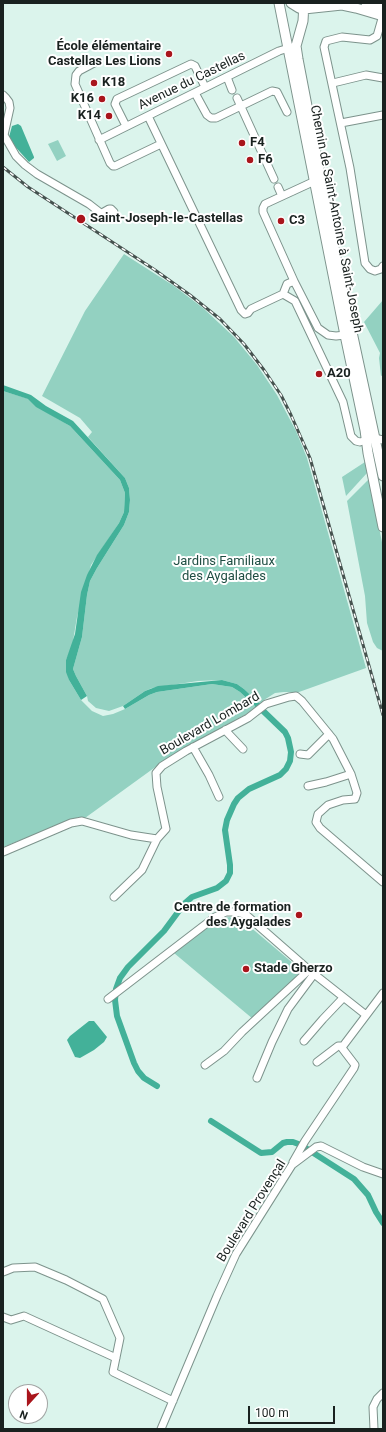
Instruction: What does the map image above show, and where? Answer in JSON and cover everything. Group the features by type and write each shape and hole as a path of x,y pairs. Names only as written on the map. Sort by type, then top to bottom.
{"main road":[{"name":"Chemin de Saint-Antoine à Saint-Joseph","path":"279,3 293,47 345,335 381,456 383,476"},
{"path":"291,3 321,8 333,5 342,5 383,16"},
{"path":"366,3 383,8"},
{"name":"Chemin de Saint-Antoine à Saint-Joseph","path":"293,47 303,21 304,6"},
{"path":"303,21 321,8"},
{"name":"Chemin de Saint-Antoine à Saint-Joseph","path":"318,179 375,439 368,453 383,527"}],"street":[{"path":"383,16 377,36 370,40 342,37 326,41 324,47 333,83 350,168 365,263 370,269 375,271 381,269 383,266"},
{"name":"Avenue du Castellas","path":"99,140 280,51 293,47"},
{"path":"96,62 80,71 74,80 110,164 114,166 161,144"},
{"path":"126,126 115,104 117,99 191,64 195,66 205,87"},
{"path":"333,83 366,75 383,78"},
{"path":"227,77 232,90"},
{"path":"195,92 207,115 211,118 216,118 238,102 272,91 277,92 287,112"},
{"path":"3,95 9,102 10,108 4,135 16,156 37,174 69,191 102,213"},
{"path":"238,102 274,179"},
{"path":"341,123 383,115"},
{"path":"148,116 241,310 245,314 248,313 251,309 283,294 287,284 294,281"},
{"path":"318,179 265,204 263,212 294,281 318,328 328,335 345,335"},
{"path":"278,187 282,196"},
{"path":"283,294 295,301 343,402 351,436 356,441 362,442 375,439"},
{"name":"Boulevard Lombard","path":"157,839 166,829 156,773 162,766 257,712 266,704 289,696 296,696 302,701 329,734 344,758 357,792 355,799 343,800 328,805 318,814 316,822 320,828 383,882"},
{"path":"225,730 243,749"},
{"path":"300,754 308,754 329,734"},
{"path":"193,747 209,775 219,798"},
{"path":"308,786 351,774"},
{"path":"3,852 72,823 82,821 130,835 157,839 142,870 114,897"},
{"path":"108,999 196,930 215,917 226,912 235,912 245,914 343,998 366,1015"},
{"path":"205,1065 224,1051 242,1032 312,972"},
{"path":"257,1078 288,1009 312,972"},
{"path":"318,1062 338,1046 343,1046 383,993"},
{"path":"304,1042 343,998"},
{"path":"302,1153 305,1142 354,1068 355,1065 342,1048 343,1046"},
{"name":"Boulevard Provençal","path":"161,1429 236,1254 292,1166 302,1153 321,1146 363,1167 383,1174"},
{"path":"3,1272 13,1268 35,1267 66,1280 103,1299 120,1338 113,1372 173,1401"},
{"path":"3,1317 11,1320 24,1316 116,1358"},
{"path":"374,1429 373,1407 377,1399 383,1393"}],"green space":[{"path":"58,140 66,156 57,161 48,144"},
{"name":"Jardins Familiaux des Aygalades","path":"124,254 174,286 203,308 234,337 257,365 277,395 296,431 307,458 366,668 299,692 275,693 260,704 237,684 222,680 198,681 152,688 123,706 109,711 96,708 88,701 87,696 73,669 82,637 87,595 90,581 124,525 129,512 129,488 125,478 88,437 92,432 80,418 42,396 85,311"},
{"path":"383,300 383,375 381,376 379,358 380,353 364,322"},
{"path":"3,391 29,399 36,406 70,426 120,480 125,493 124,512 119,523 91,565 77,617 72,647 66,660 69,680 81,700 92,711 103,716 125,709 157,692 212,684 232,687 240,692 257,708 172,755 85,818 79,817 3,847"},
{"path":"365,462 367,473 346,496 342,477"},
{"path":"369,479 383,547 383,651 377,648 373,642 367,623 365,596 347,501"},
{"name":"Stade Gherzo","path":"230,917 236,922 242,920 301,970 300,974 253,1019 174,953 218,919"}],"shaded area":[{"path":"18,124 21,126 34,157 29,162 11,142 9,137 12,126"},
{"path":"3,385 31,395 46,406 73,421 125,478 129,488 129,512 124,525 90,581 82,637 73,669 87,696 81,700 66,672 66,660 75,634 81,592 87,575 97,555 119,523 124,512 125,493 120,480 70,426 36,407 28,399 3,391"},
{"path":"222,680 237,684 260,704 257,708 240,692 232,687 212,684 157,692 125,709 123,706 145,691 158,686"},
{"path":"89,1021 94,1021 107,1037 104,1042 94,1050 80,1058 75,1057 67,1040"}],"waterway":[{"path":"157,1086 144,1078 134,1063 117,1016 115,1000 116,989 120,978 128,967 164,931 184,904 192,897 217,888 226,881 230,873 230,865 225,830 227,820 234,804 238,798 249,789 280,775 286,769 290,761 291,752 288,738 285,732 258,706"},
{"path":"211,1121 261,1153 272,1152 283,1143 287,1142 293,1142 301,1145 354,1179 368,1195 383,1223"}],"railway":[{"path":"3,167 28,187 155,270 190,295 220,319 244,344 264,370 281,395 310,458 383,715"}],"place":[{"name":"École élémentaire Castellas Les Lions","path":"169,54"},
{"name":"K18","path":"94,83"},
{"name":"K16","path":"102,99"},
{"name":"K14","path":"109,116"},
{"name":"F4","path":"242,143"},
{"name":"F6","path":"250,160"},
{"name":"Saint-Joseph-le-Castellas","path":"81,219"},
{"name":"C3","path":"281,221"},
{"name":"A20","path":"319,374"},
{"name":"Centre de formation des Aygalades","path":"299,915"},
{"name":"Stade Gherzo","path":"246,969"}]}
